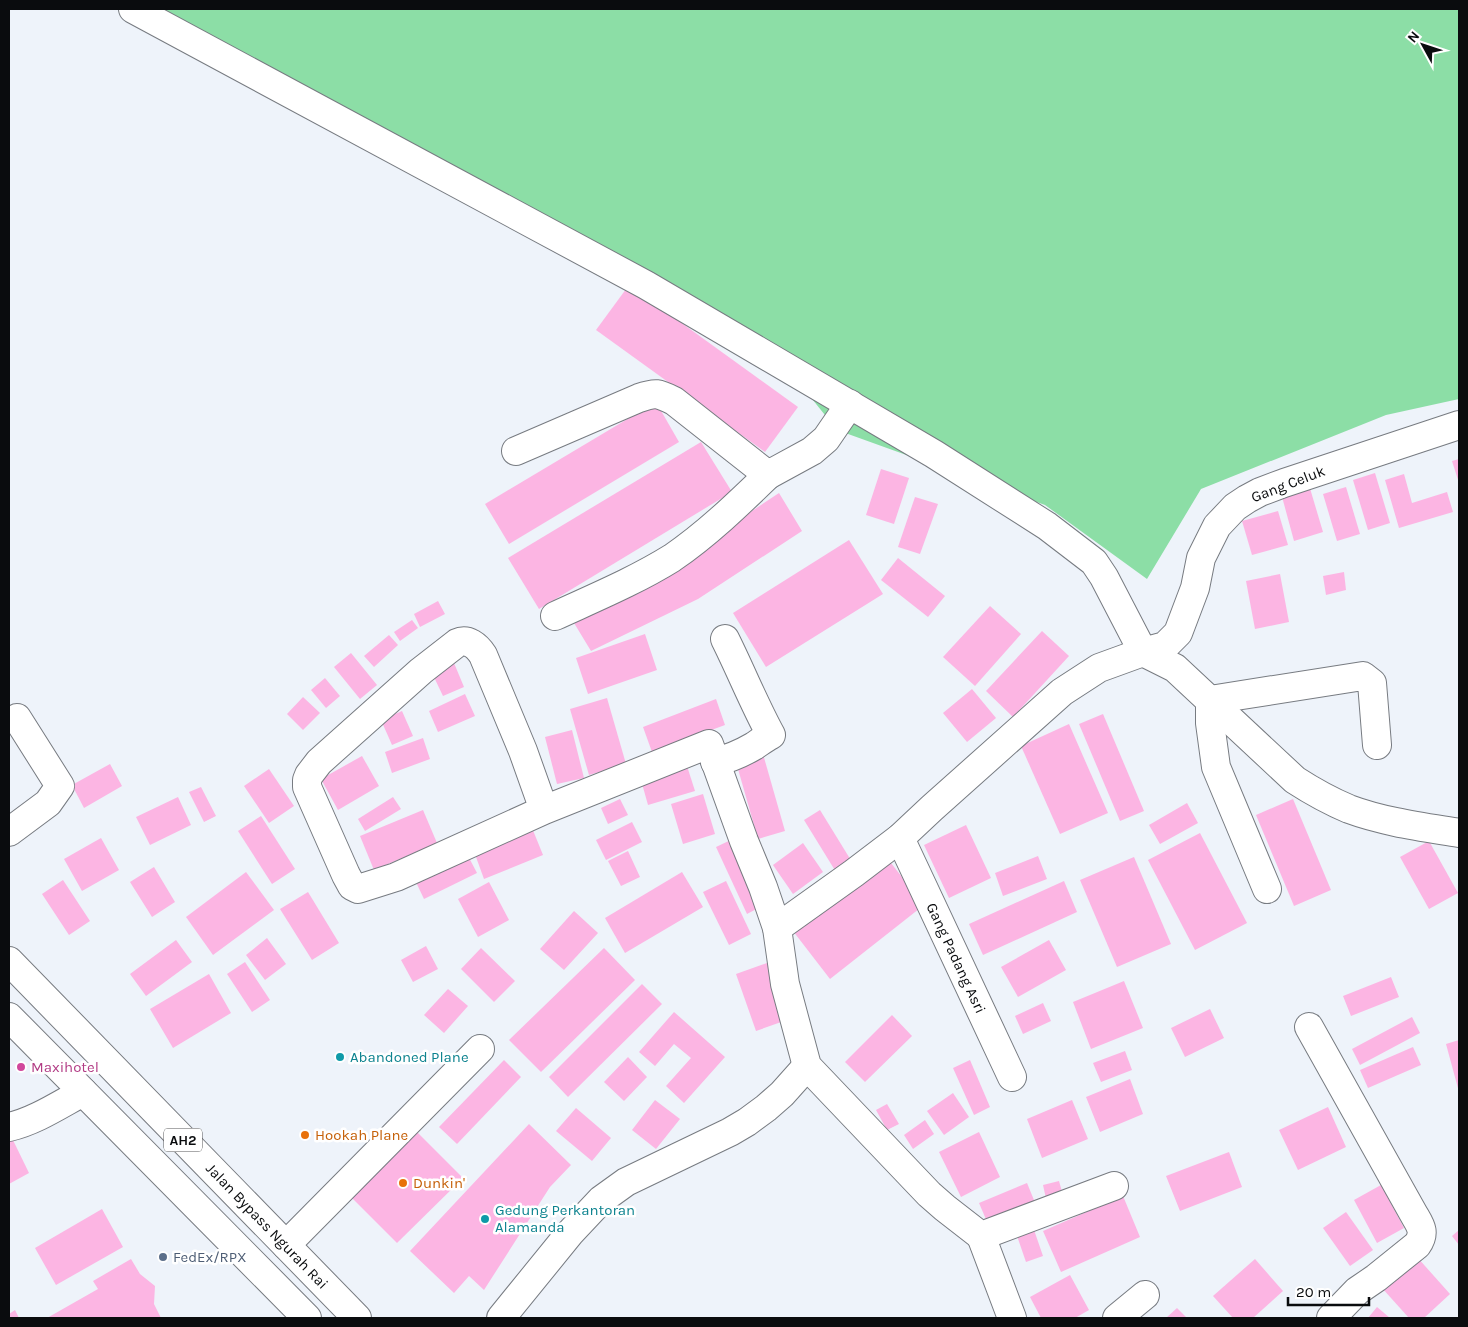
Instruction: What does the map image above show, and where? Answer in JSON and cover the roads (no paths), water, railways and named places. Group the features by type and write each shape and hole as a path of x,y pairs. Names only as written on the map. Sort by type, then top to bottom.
{"main road":[{"path":"132,9 646,285 934,454 1047,526 1094,562 1104,577 1143,652 1175,668 1295,780 1315,793 1350,809 1390,821 1459,834"},
{"path":"516,451 639,398 651,394 661,394 674,401 768,475"},
{"path":"555,616 633,579 695,541 732,510 768,475 826,440 850,404"},
{"name":"Gang Celuk","path":"777,928 854,874 900,838 1062,692 1099,668 1165,646 1178,633 1195,588 1201,558 1217,526 1234,507 1260,492 1284,483 1459,425"},
{"path":"715,762 737,754 771,735 752,700 743,675 725,640"},
{"path":"544,810 523,751 483,655 475,646 467,642 457,644 421,671 319,762 307,780 310,795 346,875 352,886 358,889 396,877 544,810 709,744 744,841 764,888 777,928 785,984 807,1066 929,1194 981,1236 1012,1318"},
{"path":"1210,700 1363,676 1372,683 1377,745"},
{"path":"1210,700 1210,724 1216,767 1267,889"},
{"path":"9,832 48,803 60,786 17,718"},
{"name":"Gang Padang Asri","path":"900,838 1012,1077"},
{"name":"Jalan Bypass Ngurah Rai","path":"9,961 357,1318"},
{"name":"AH2","path":"9,1017 306,1318"},
{"path":"1309,1028 1408,1203 1422,1232 1417,1245 1357,1291 1331,1318"},
{"path":"286,1245 480,1049"},
{"path":"500,1318 601,1200 626,1182 748,1122 782,1094 807,1066"},
{"path":"9,1127 35,1118 83,1092"},
{"path":"981,1236 1114,1186"},
{"path":"1117,1318 1146,1295"}],"place":[{"name":"Abandoned Plane","path":"340,1057"},
{"name":"Maxihotel","path":"21,1067"},
{"name":"Hookah Plane","path":"305,1135"},
{"name":"Dunkin'","path":"403,1183"},
{"name":"Gedung Perkantoran Alamanda","path":"485,1219"},
{"name":"FedEx/RPX","path":"163,1257"}]}
